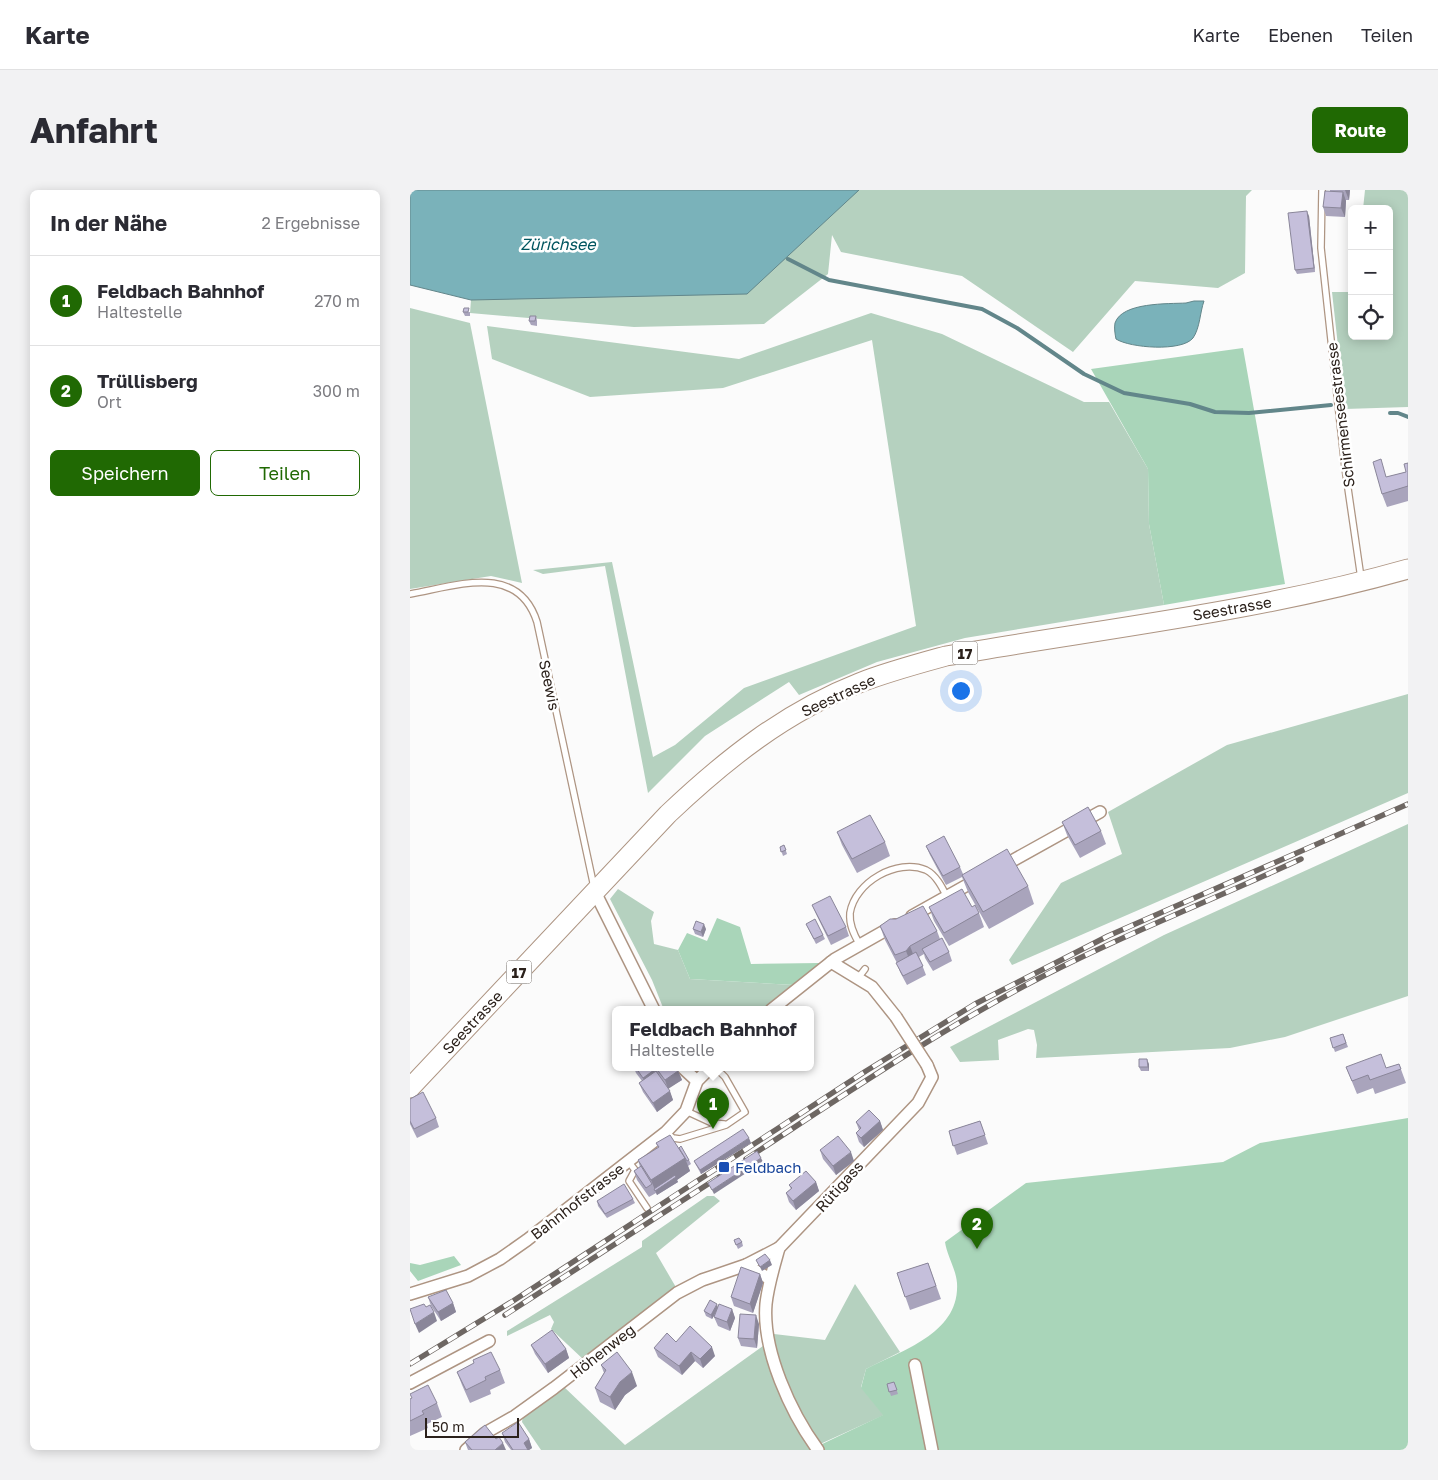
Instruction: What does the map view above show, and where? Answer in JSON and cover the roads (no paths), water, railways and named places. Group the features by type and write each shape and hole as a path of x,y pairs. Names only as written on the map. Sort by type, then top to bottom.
{"main road":[{"name":"Seestrasse","path":"410,1088 668,814 710,774 744,747 806,709 858,683 946,656 1270,601 1408,570"}],"street":[{"path":"777,1006 831,962 1100,812"},
{"path":"595,892 652,1006"},
{"name":"Rütigass","path":"818,1450 808,1437 788,1397 774,1359 767,1324 766,1305 770,1279 779,1248 826,1202 865,1156 918,1102 932,1077 927,1065 896,1017 862,974 831,962"},
{"path":"686,1071 698,1081 707,1071"},
{"name":"Bahnhofstrasse","path":"410,1294 456,1281 500,1260 666,1132 686,1111 698,1081"},
{"name":"Höhenweg","path":"466,1450 485,1433 516,1416 554,1388 678,1293 719,1273 746,1265 779,1248"},
{"path":"746,1265 770,1279"},
{"path":"410,1383 489,1341"},
{"path":"915,1365 932,1450"}],"lane":[{"name":"Schirmenseestrasse","path":"1322,190 1321,248 1361,582"},
{"name":"Seewis","path":"410,594 492,582 516,590 531,607 537,622 595,892"},
{"path":"860,945 851,928 850,912 857,896 877,876 896,869 926,870 937,880 947,897"},
{"path":"666,1132 673,1138 680,1139 726,1125 745,1112 725,1076 719,1071"},
{"path":"686,1111 712,1123 726,1125"},
{"path":"628,1161 635,1170 629,1181 647,1208"}],"water":[{"name":"Zürichsee","path":"410,190 859,190 747,294 471,300 410,285"},
{"path":"1204,301 1199,325 1193,338 1187,342 1167,347 1156,347 1132,345 1116,339 1115,323 1119,316 1127,311 1146,305"}],"waterway":[{"path":"788,259 829,280 982,309 1017,328 1084,374 1124,393 1190,404 1215,412 1249,413 1331,405"},
{"path":"1390,413 1398,413 1408,417"}],"railway":[{"path":"410,1364 513,1301 866,1071 975,1004 1108,936 1408,804"},
{"path":"746,1159 919,1047 1026,985 1128,936 1301,859"},
{"path":"505,1315 719,1177"}],"place":[{"name":"Feldbach Bahnhof","path":"713,1129"},
{"name":"Feldbach","path":"724,1167"},
{"name":"Trüllisberg","path":"977,1249"}]}
